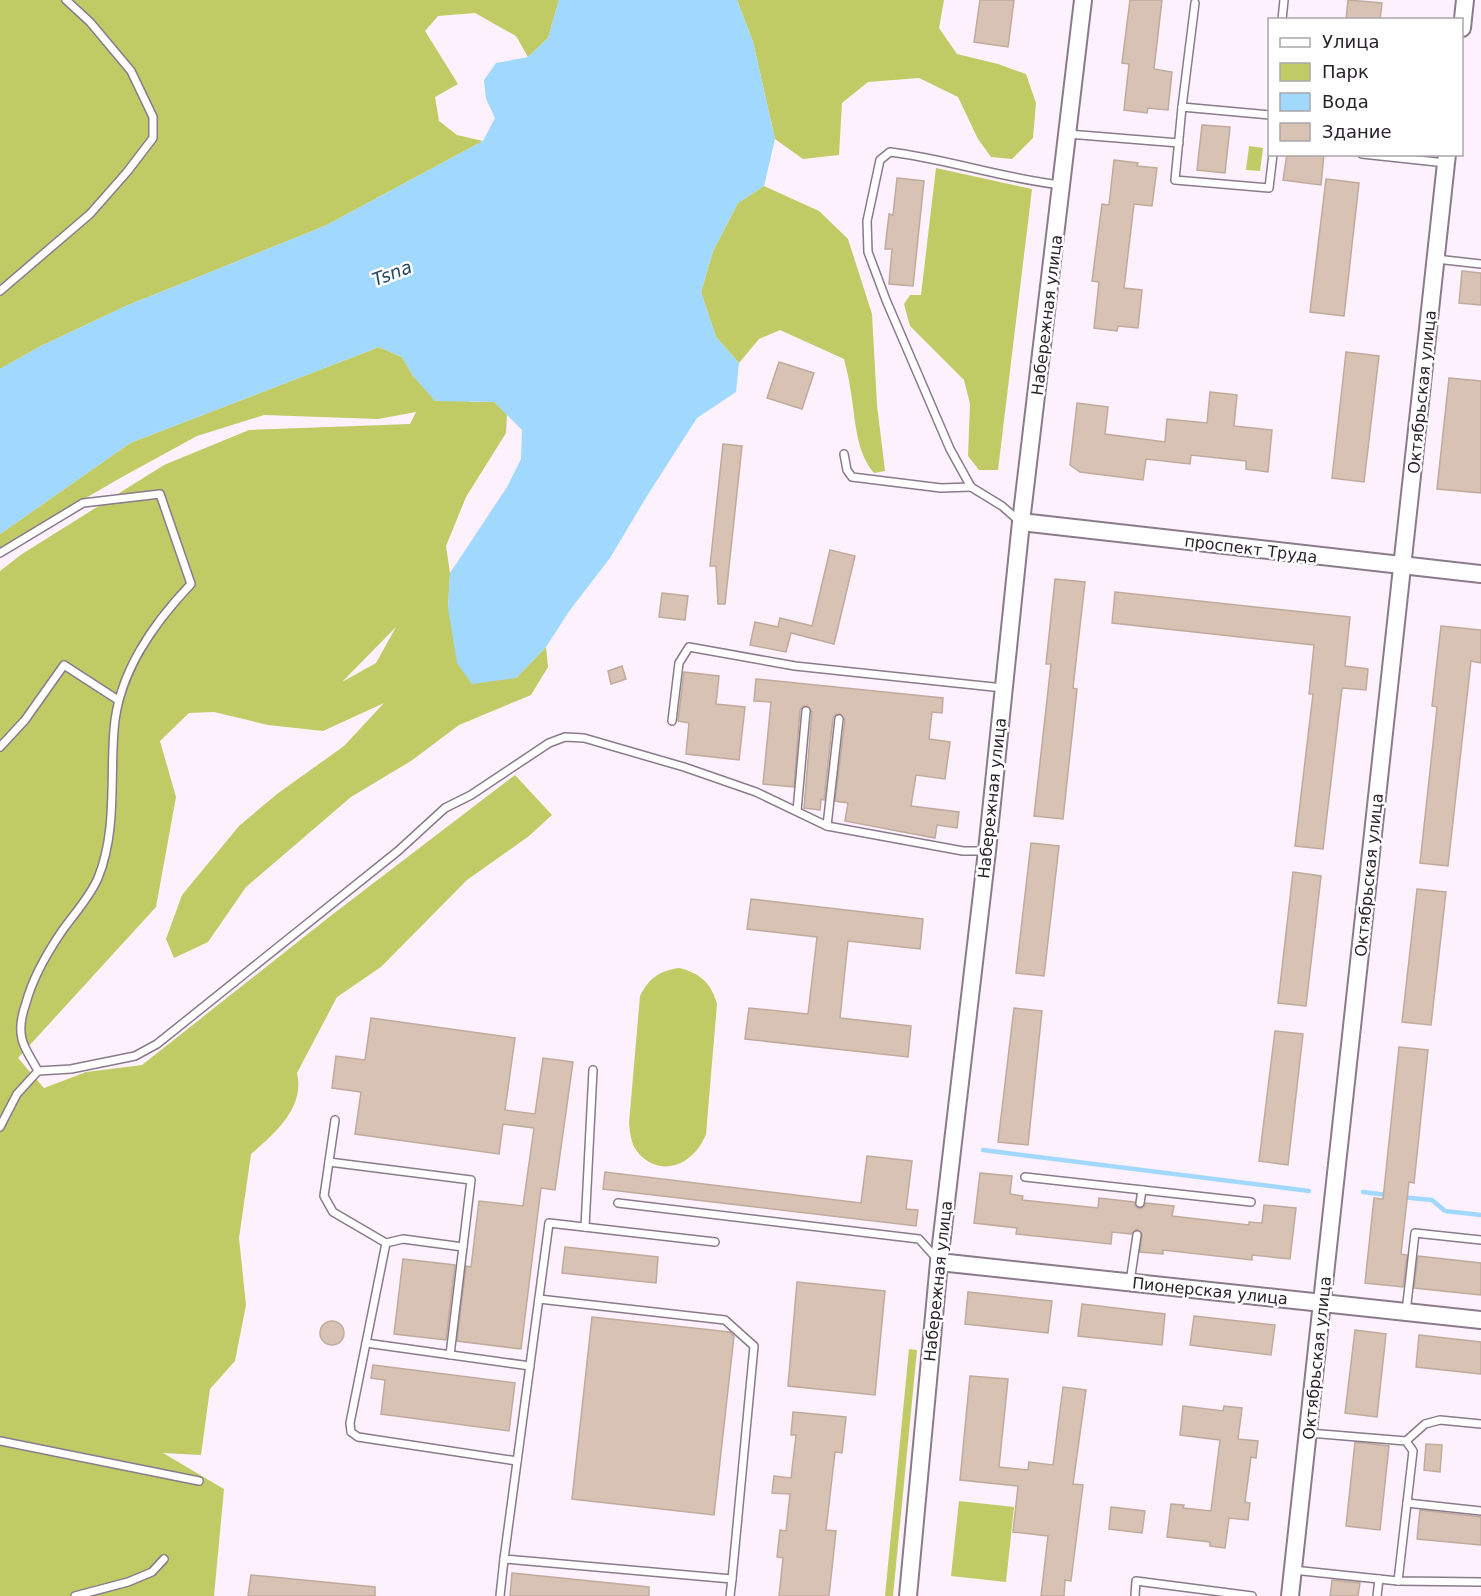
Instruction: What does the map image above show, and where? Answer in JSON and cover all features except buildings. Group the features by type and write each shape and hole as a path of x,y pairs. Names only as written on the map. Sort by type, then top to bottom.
{"street":[{"name":"Набережная улица","path":"908,1596 939,1262 987,851 1021,522 1063,185 1083,0"},
{"path":"1462,18 1465,0"},
{"name":"Октябрьская улица","path":"1290,1596 1447,159"},
{"name":"проспект Труда","path":"1021,522 1481,574"},
{"name":"Пионерская улица","path":"939,1262 1481,1320"}],"lane":[{"path":"0,291 90,214 153,138 153,117 131,71 90,22 66,0"},
{"path":"1282,18 1284,0"},
{"path":"1195,3 1175,180 1269,188 1272,156"},
{"path":"1182,107 1268,115"},
{"path":"1068,134 1179,143"},
{"path":"1021,522 1002,506 971,487 950,449 886,300 868,252 867,221 880,159 890,152 926,156 1042,183 1063,185"},
{"path":"1396,156 1447,159"},
{"path":"1436,259 1481,264"},
{"path":"844,454 847,470 852,477 941,488 971,487"},
{"path":"0,553 82,503 160,494 191,584 146,638 118,700 114,729 111,809 106,851 98,878 32,982 21,1016 22,1039 38,1071"},
{"path":"672,721 679,663 689,647 795,666 1004,688"},
{"path":"0,747 25,720 64,665 118,700"},
{"path":"797,811 806,711"},
{"path":"827,826 839,719"},
{"path":"0,1127 17,1094 38,1071 71,1069 135,1056 157,1044 398,851 445,808 471,795 549,743 565,737 584,738 684,767 756,792 827,826 963,851 987,851"},
{"path":"585,1227 593,1070"},
{"path":"335,1120 324,1196 333,1212 386,1243 403,1239 463,1247"},
{"path":"329,1162 471,1180 450,1355"},
{"path":"1025,1177 1251,1202"},
{"path":"1140,1203 1142,1190"},
{"path":"618,1203 919,1239 939,1262"},
{"path":"500,1596 549,1223 715,1242"},
{"path":"1406,1312 1415,1233 1481,1240"},
{"path":"1131,1282 1137,1235"},
{"path":"386,1243 350,1423 351,1432 358,1437 518,1461"},
{"path":"539,1299 725,1320 754,1346 730,1596"},
{"path":"366,1343 530,1366"},
{"path":"1309,1433 1406,1441 1425,1424 1440,1420 1481,1424"},
{"path":"0,1441 199,1481"},
{"path":"1398,1581 1413,1451 1406,1441"},
{"path":"1407,1503 1481,1511"},
{"path":"75,1596 128,1582 152,1572 164,1558"},
{"path":"504,1559 732,1579"},
{"path":"1293,1570 1398,1581 1481,1582"},
{"path":"1377,1596 1379,1579"},
{"path":"1135,1596 1136,1581 1252,1596"}],"green space":[{"path":"0,0 559,0 548,38 528,57 516,36 475,13 438,16 425,31 458,84 435,97 439,121 457,135 483,141 325,226 126,306 41,346 0,369"},
{"path":"737,0 944,0 939,28 957,54 998,64 1026,74 1036,103 1033,138 1012,159 991,157 978,139 958,97 919,78 868,82 842,103 839,155 803,159 775,139 753,42"},
{"path":"1249,146 1263,148 1260,171 1246,170"},
{"path":"936,168 1032,189 998,470 979,470 968,456 970,404 964,380 910,326 904,304 910,295 921,295"},
{"path":"764,186 819,211 848,239 872,314 877,405 885,471 874,473 863,454 844,359 780,330 759,339 739,363 716,337 701,292 713,251 738,203"},
{"path":"379,347 402,357 413,376 471,402 494,402 507,414 506,433 466,497 446,546 450,573 448,608 516,678 546,647 548,667 531,695 459,725 411,761 351,797 246,887 208,942 174,958 166,939 182,895 239,826 277,794 344,746 384,703 323,731 268,725 214,712 189,713 160,741 176,797 156,907 18,1058 44,1088 86,1072 142,1065 333,914 515,775 552,815 529,836 467,880 381,967 337,997 297,1073 297,1097 286,1119 251,1154 239,1238 246,1305 235,1361 210,1389 201,1455 163,1453 224,1489 214,1596 0,1596 0,571 22,554 164,465 249,430 410,424 416,412 378,419 264,415 197,436 27,532 0,554 0,534 130,443","holes":["396,627 376,663 342,682"]},
{"path":"679,968 704,980 717,1004 706,1134 701,1144 686,1160 668,1166 658,1166 648,1162 636,1151 630,1135 629,1123 640,996 655,976"},
{"path":"909,1349 917,1350 893,1596 885,1596"},
{"path":"959,1501 1014,1507 1006,1582 951,1576"}],"water":[{"name":"Tsna","path":"559,0 737,0 753,42 775,139 764,186 738,203 713,251 701,292 716,337 739,363 736,392 697,418 610,558 570,610 546,647 516,678 472,684 457,663 448,608 450,573 507,487 521,459 522,430 494,402 435,401 413,376 402,357 379,347 130,443 0,534 0,369 41,346 126,306 325,226 483,141 495,118 486,99 484,80 496,63 528,57 548,38"}],"waterway":[{"path":"983,1150 1309,1191"},
{"path":"1363,1192 1387,1195"},
{"path":"1401,1197 1432,1200 1445,1211 1481,1215"}]}
